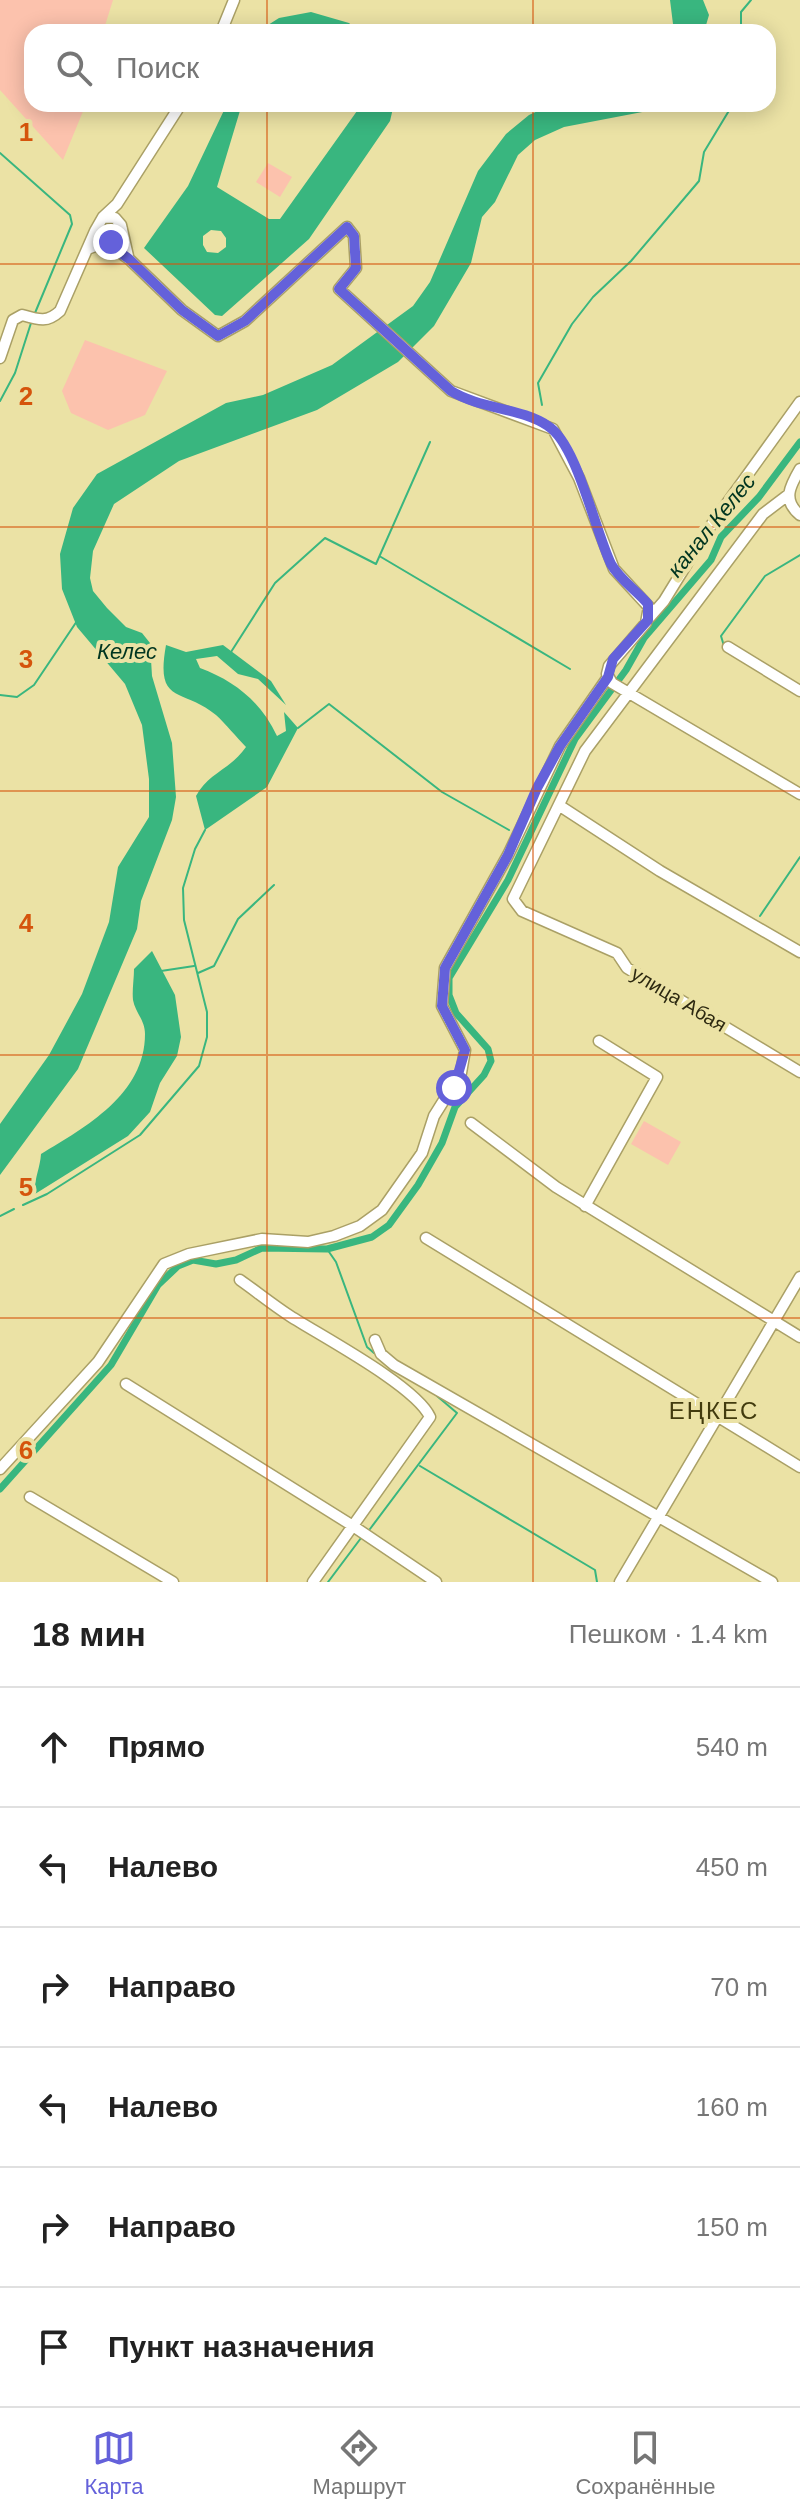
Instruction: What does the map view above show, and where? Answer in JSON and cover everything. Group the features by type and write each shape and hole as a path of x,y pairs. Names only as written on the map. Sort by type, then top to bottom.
{"street":[{"path":"224,24 234,0"},
{"path":"0,358 13,320 22,315 51,319 60,311 103,217 117,204 176,112"},
{"path":"117,204 129,259"},
{"path":"103,217 115,218 121,227"},
{"path":"90,248 115,241 121,227"},
{"path":"95,231 182,310 218,336 245,321 347,227 354,236 356,268 339,289 421,367 467,400 542,422 557,433 579,478 611,563 648,604 650,617"},
{"path":"0,1469 98,1362 164,1264 189,1254 262,1239 308,1242 334,1236 360,1226 382,1210 422,1153 434,1116 461,1073 465,1050 442,1006 445,968 508,855 537,788 560,746 610,680 613,659 664,601 707,531 800,402"},
{"path":"800,469 788,495 763,514 625,691 573,771 560,806 660,871 705,894 800,952"},
{"path":"788,495 792,507 800,515"},
{"path":"728,647 800,691"},
{"path":"610,680 800,794"},
{"name":"улица Абая","path":"560,806 514,896 517,906 617,953 627,968 800,1072"},
{"path":"585,1206 657,1077 599,1041"},
{"path":"471,1123 585,1206 800,1337"},
{"path":"426,1238 800,1467"},
{"path":"620,1582 800,1277"},
{"path":"240,1280 291,1317 372,1366 419,1402 430,1417 313,1582"},
{"path":"375,1340 381,1354 420,1381 772,1582"},
{"path":"372,1366 381,1354"},
{"path":"126,1384 353,1526 436,1582"},
{"path":"30,1497 173,1582"}],"shaded area":[{"path":"0,0 113,0 106,24 24,24 24,112 83,112 63,160 0,90"},
{"path":"268,163 292,177 280,197 256,182"},
{"path":"85,340 167,371 145,415 108,430 71,413 62,391"},
{"path":"644,1121 681,1142 668,1165 631,1144"}],"water":[{"path":"670,0 703,0 709,15 706,24 673,24"},
{"path":"311,12 350,24 270,24 279,18"},
{"path":"223,112 240,112 217,187 269,219 280,219 356,112 392,112 390,121 309,239 222,316 215,315 144,248 188,186","holes":["211,230 221,231 226,238 226,247 218,253 207,252 203,245 203,236"]},
{"name":"Келес","path":"536,112 642,112 564,127 535,140 518,155 495,202 482,217 471,263 434,326 398,362 317,410 179,461 114,504 93,551 90,578 93,591 107,608 126,627 142,633 150,643 152,676 172,743 176,797 172,820 141,901 137,929 78,1069 0,1175 0,1124 49,1055 82,994 109,922 118,867 149,817 149,779 142,725 125,684 77,627 62,589 60,554 73,508 97,474 226,403 263,395 332,365 413,306 430,282 478,171 506,134"},
{"path":"166,645 186,652 223,645 271,681 286,705 258,679 238,674 217,656 196,659 200,668 225,679 246,694 277,736 286,731 284,712 298,728 267,787 205,830 196,796 246,747 216,715 168,687 164,678"},
{"path":"152,951 175,995 181,1037 177,1056 160,1083 150,1112 128,1136 35,1194 41,1154 94,1120 124,1091 135,1074 145,1034 133,1000 134,969"}],"waterway":[{"path":"741,24 741,12 751,0"},
{"path":"542,405 538,383 572,324 699,181 704,152 728,112"},
{"path":"0,153 70,215 72,224 35,313"},
{"path":"0,401 15,373 31,323"},
{"path":"231,652 275,583 325,538 376,564 430,442"},
{"name":"канал Келес","path":"0,1489 111,1365 158,1285 178,1266 193,1260 216,1264 236,1260 262,1248 327,1249 372,1237 389,1225 418,1185 442,1143 455,1107 484,1075 491,1061 488,1049 456,1013 449,995 449,978 508,880 575,739 626,670 644,638 711,560 721,537 759,497 800,442"},
{"path":"724,646 721,636 765,576 800,555"},
{"path":"381,557 570,669"},
{"path":"0,695 17,697 34,685 77,621"},
{"path":"298,728 329,704 442,792 509,830"},
{"path":"23,1205 47,1194 140,1135 199,1066 207,1037 207,1012 184,920 183,888 195,849 205,830"},
{"path":"760,916 800,857"},
{"path":"198,973 214,966 238,919 274,885"},
{"path":"161,971 194,966"},
{"path":"0,1216 14,1209"},
{"path":"327,1249 336,1262 367,1347 374,1353"},
{"path":"370,1529 457,1413 437,1396"},
{"path":"420,1466 595,1570 597,1582"},
{"path":"328,1582 361,1538"}],"district":[{"name":"ЕҢКЕС","path":"714,1411"}],"route":[{"path":"111,242 106,242 129,259 196,322 218,336 245,321 281,291 347,227 354,236 356,268 339,289 436,381 451,391 467,400 542,422 557,433 579,478 614,569 648,604 650,617 613,659 608,677 560,746 537,788 508,855 445,968 440,993 444,1015 465,1050 461,1073 454,1088"}]}
